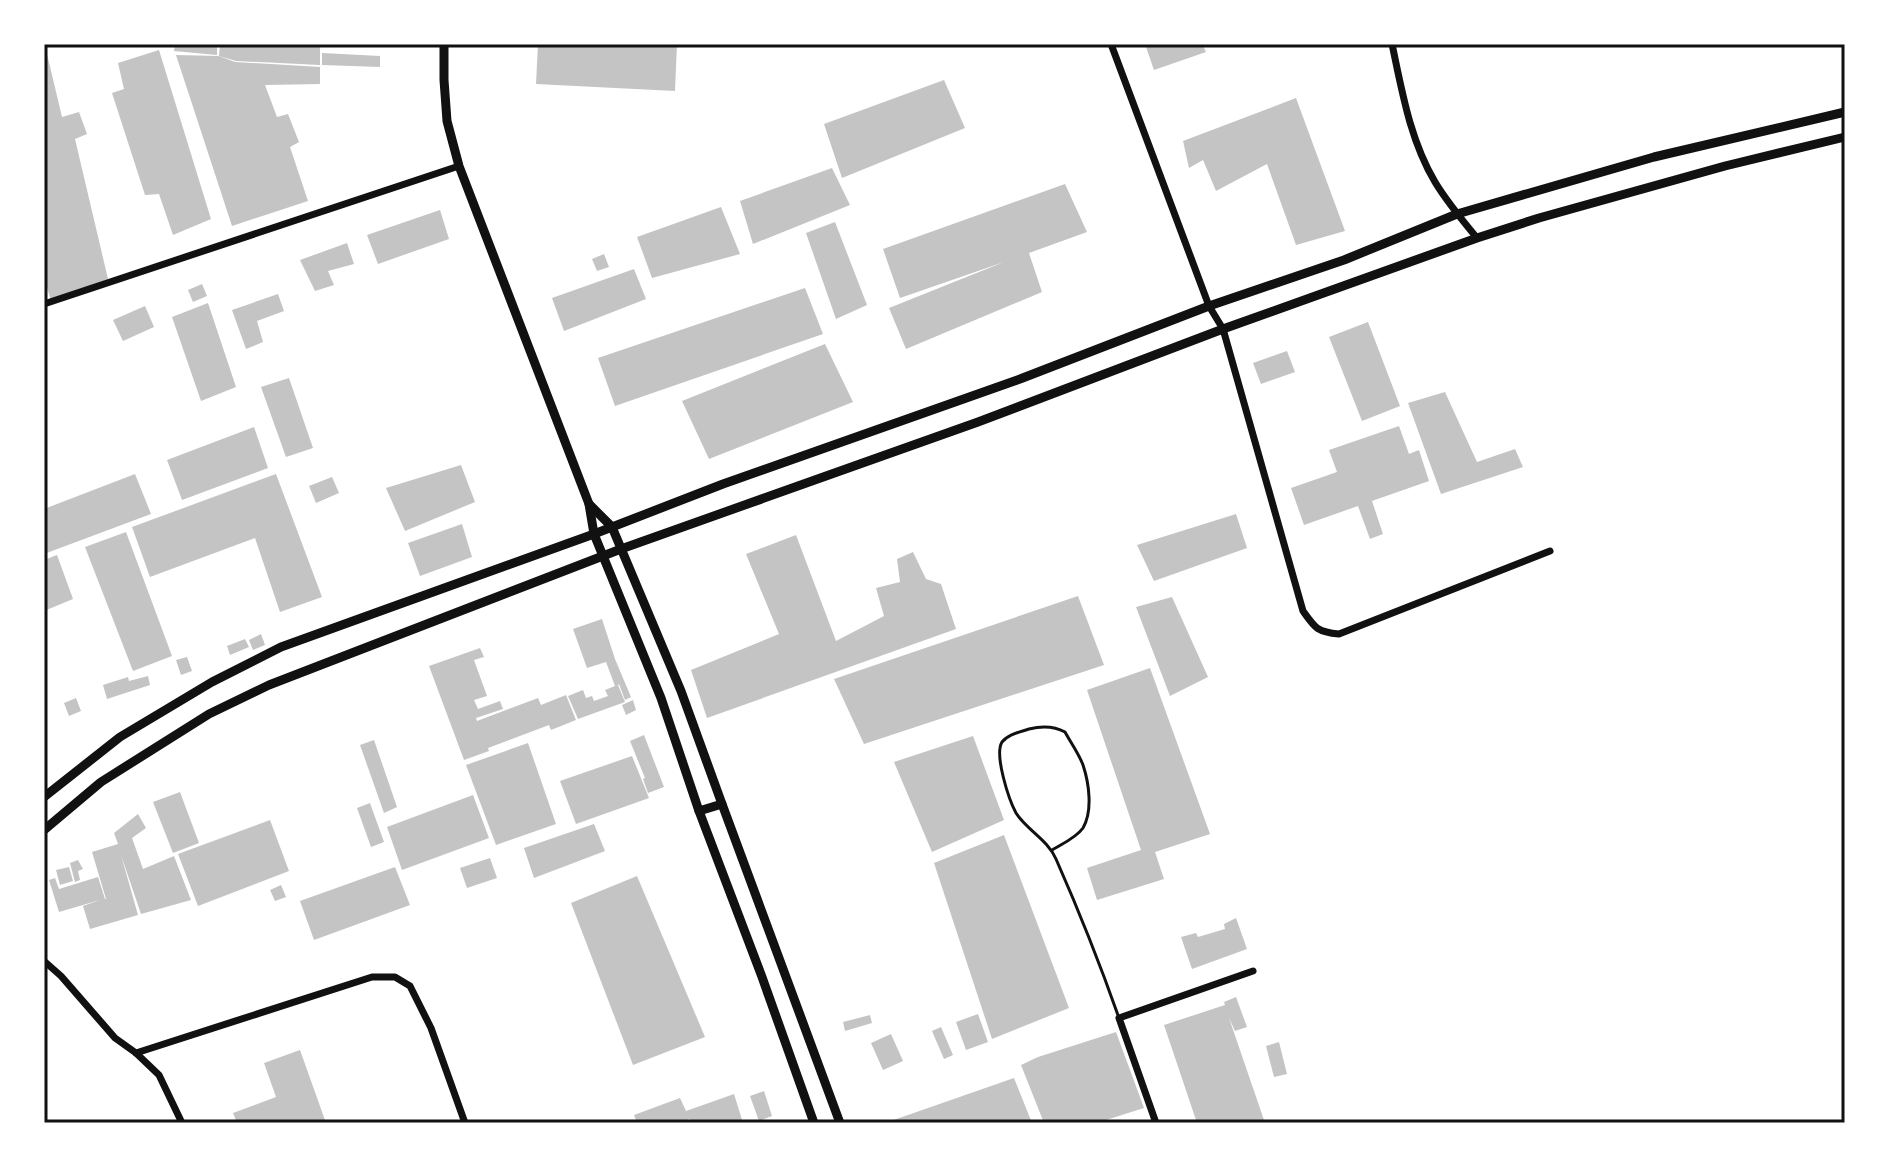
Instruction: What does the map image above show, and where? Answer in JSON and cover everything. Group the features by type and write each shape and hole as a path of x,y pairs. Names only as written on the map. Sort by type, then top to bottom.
{"street":[{"path":"444,44 447,121 459,166 589,504 602,557 661,698 699,811 814,1123"},
{"path":"1111,44 1209,306 1223,329 1303,611 1314,627 1322,632 1339,634 1550,551"},
{"path":"1392,44 1405,107 1416,140 1435,182 1477,238"},
{"path":"44,797 120,737 212,682 281,647 723,484 1020,379 1209,306 1344,260 1457,214 1654,157 1845,112"},
{"path":"44,830 101,782 221,708 269,685 621,549 978,422 1223,329 1477,238 1725,166 1845,137"},
{"path":"44,304 459,166"},
{"path":"589,504 612,527 681,691 840,1123"},
{"path":"661,698 681,691"},
{"path":"699,811 722,804"},
{"path":"44,961 115,1038 159,1075 182,1123"},
{"path":"762,977 781,967"},
{"path":"1156,1123 1119,1018 1253,971"},
{"path":"136,1053 372,977 395,977 410,986 431,1028 465,1123"}],"lane":[{"path":"1052,850 1084,827 1089,791 1083,765 1065,732 1051,727 1036,727 1010,735 1000,746 1007,791 1016,813 1052,850 1086,928 1119,1018"}],"building":[{"path":"175,44 217,44 217,55 174,51"},
{"path":"220,44 320,44 320,65 236,61 219,56"},
{"path":"538,44 677,44 675,91 536,84"},
{"path":"1145,44 1202,44 1206,52 1154,70"},
{"path":"159,50 211,219 173,235 159,194 145,195 112,93 124,89 118,63"},
{"path":"322,53 380,56 380,67 322,65"},
{"path":"44,54 47,54 62,117 79,112 87,134 75,139 108,279 51,301 44,277"},
{"path":"176,55 219,56 235,62 320,67 320,84 265,85 277,117 288,114 299,142 290,147 308,201 232,226"},
{"path":"944,80 965,128 842,178 824,124"},
{"path":"1296,98 1345,231 1296,245 1267,164 1216,191 1203,160 1189,168 1183,141"},
{"path":"832,168 850,205 753,244 740,201"},
{"path":"1065,184 1087,232 1029,253 1042,292 906,349 889,308 1004,262 900,298 883,249"},
{"path":"721,207 740,254 652,278 637,237"},
{"path":"440,210 449,239 378,264 367,235"},
{"path":"835,222 867,305 836,319 806,233"},
{"path":"347,243 354,264 328,271 334,285 315,291 300,260"},
{"path":"604,254 609,267 597,271 592,259"},
{"path":"634,269 646,299 564,331 552,298"},
{"path":"202,284 207,296 193,302 188,290"},
{"path":"805,288 823,334 615,406 598,358"},
{"path":"278,294 284,311 257,321 263,342 246,349 232,310"},
{"path":"208,303 236,387 201,401 172,317"},
{"path":"145,306 154,327 123,341 113,320"},
{"path":"1368,322 1400,406 1362,421 1329,337"},
{"path":"825,344 853,402 709,459 682,401"},
{"path":"1287,351 1295,372 1261,384 1253,363"},
{"path":"289,378 313,448 286,457 261,387"},
{"path":"1445,392 1477,462 1515,449 1523,467 1441,494 1408,403"},
{"path":"1399,426 1409,454 1419,450 1429,481 1372,501 1383,534 1370,539 1358,506 1304,525 1291,488 1337,472 1329,450"},
{"path":"254,427 268,468 182,500 167,460"},
{"path":"461,465 475,502 405,531 386,488"},
{"path":"135,474 151,514 44,554 44,509"},
{"path":"276,474 322,597 280,612 255,538 150,577 132,527"},
{"path":"332,477 339,493 316,503 309,486"},
{"path":"1236,514 1247,548 1154,581 1137,545"},
{"path":"462,524 472,557 420,576 408,543"},
{"path":"126,532 172,656 133,671 85,547"},
{"path":"796,535 836,641 884,616 876,588 900,582 897,559 913,552 926,579 941,584 956,629 707,718 691,670 779,634 746,554"},
{"path":"57,555 73,599 44,611 44,560"},
{"path":"1078,596 1104,665 864,744 834,679"},
{"path":"1172,597 1208,677 1170,696 1136,607"},
{"path":"602,619 631,697 625,700 619,684 625,702 578,719 568,696 583,690 586,698 592,696 594,701 608,696 605,690 615,686 606,662 587,668 573,629"},
{"path":"261,634 265,645 253,650 249,640"},
{"path":"245,639 249,647 230,655 227,646"},
{"path":"480,648 484,657 474,660 487,696 474,700 478,709 500,701 503,709 476,718 477,721 538,698 541,705 566,695 576,720 551,730 549,725 464,760 429,666"},
{"path":"187,657 192,671 181,675 176,660"},
{"path":"1150,668 1210,834 1155,852 1164,879 1097,900 1087,868 1141,850 1087,690"},
{"path":"148,676 150,685 107,699 103,685 128,677 129,681"},
{"path":"76,698 81,711 69,716 64,703"},
{"path":"633,700 636,710 626,715 622,705"},
{"path":"644,735 664,787 648,793 630,741"},
{"path":"973,736 1004,820 932,852 894,762"},
{"path":"374,740 397,807 384,813 360,745"},
{"path":"528,743 556,824 496,845 466,765"},
{"path":"632,756 649,798 576,824 560,781"},
{"path":"180,792 199,843 173,853 153,802"},
{"path":"473,795 489,838 402,870 387,827"},
{"path":"370,803 384,842 371,847 357,808"},
{"path":"138,814 146,828 132,838 143,869 174,856 191,900 141,914 121,855 138,915 90,929 83,906 100,900 59,912 49,880 55,878 59,889 98,877 106,899 92,852 118,844 114,833"},
{"path":"270,820 289,871 198,906 178,854"},
{"path":"594,824 605,851 534,878 524,848"},
{"path":"1004,835 1069,1008 992,1039 934,863"},
{"path":"490,858 497,878 467,888 460,868"},
{"path":"78,860 83,869 78,871 80,880 75,882 70,863"},
{"path":"69,867 73,881 60,885 56,870"},
{"path":"395,867 410,905 314,940 300,901"},
{"path":"637,876 705,1037 633,1065 571,903"},
{"path":"281,885 286,897 275,901 270,890"},
{"path":"1236,918 1247,949 1192,969 1181,937 1196,933 1198,937 1225,929 1224,924"},
{"path":"1236,997 1247,1027 1235,1031 1229,1018 1265,1123 1197,1123 1164,1025 1225,1005 1224,1002"},
{"path":"978,1014 988,1042 966,1050 956,1022"},
{"path":"870,1015 872,1023 845,1031 843,1022"},
{"path":"941,1027 953,1055 944,1059 932,1031"},
{"path":"1116,1032 1144,1108 1106,1120 1107,1123 1044,1123 1021,1065"},
{"path":"891,1034 903,1061 883,1070 871,1043"},
{"path":"1279,1042 1287,1074 1274,1077 1266,1046"},
{"path":"300,1050 326,1123 237,1123 233,1113 276,1097 264,1063"},
{"path":"1014,1078 1032,1123 885,1123"},
{"path":"764,1091 772,1116 759,1121 750,1096"},
{"path":"734,1094 743,1123 691,1123 690,1119 680,1123 637,1123 634,1115 680,1098 686,1111"}]}
